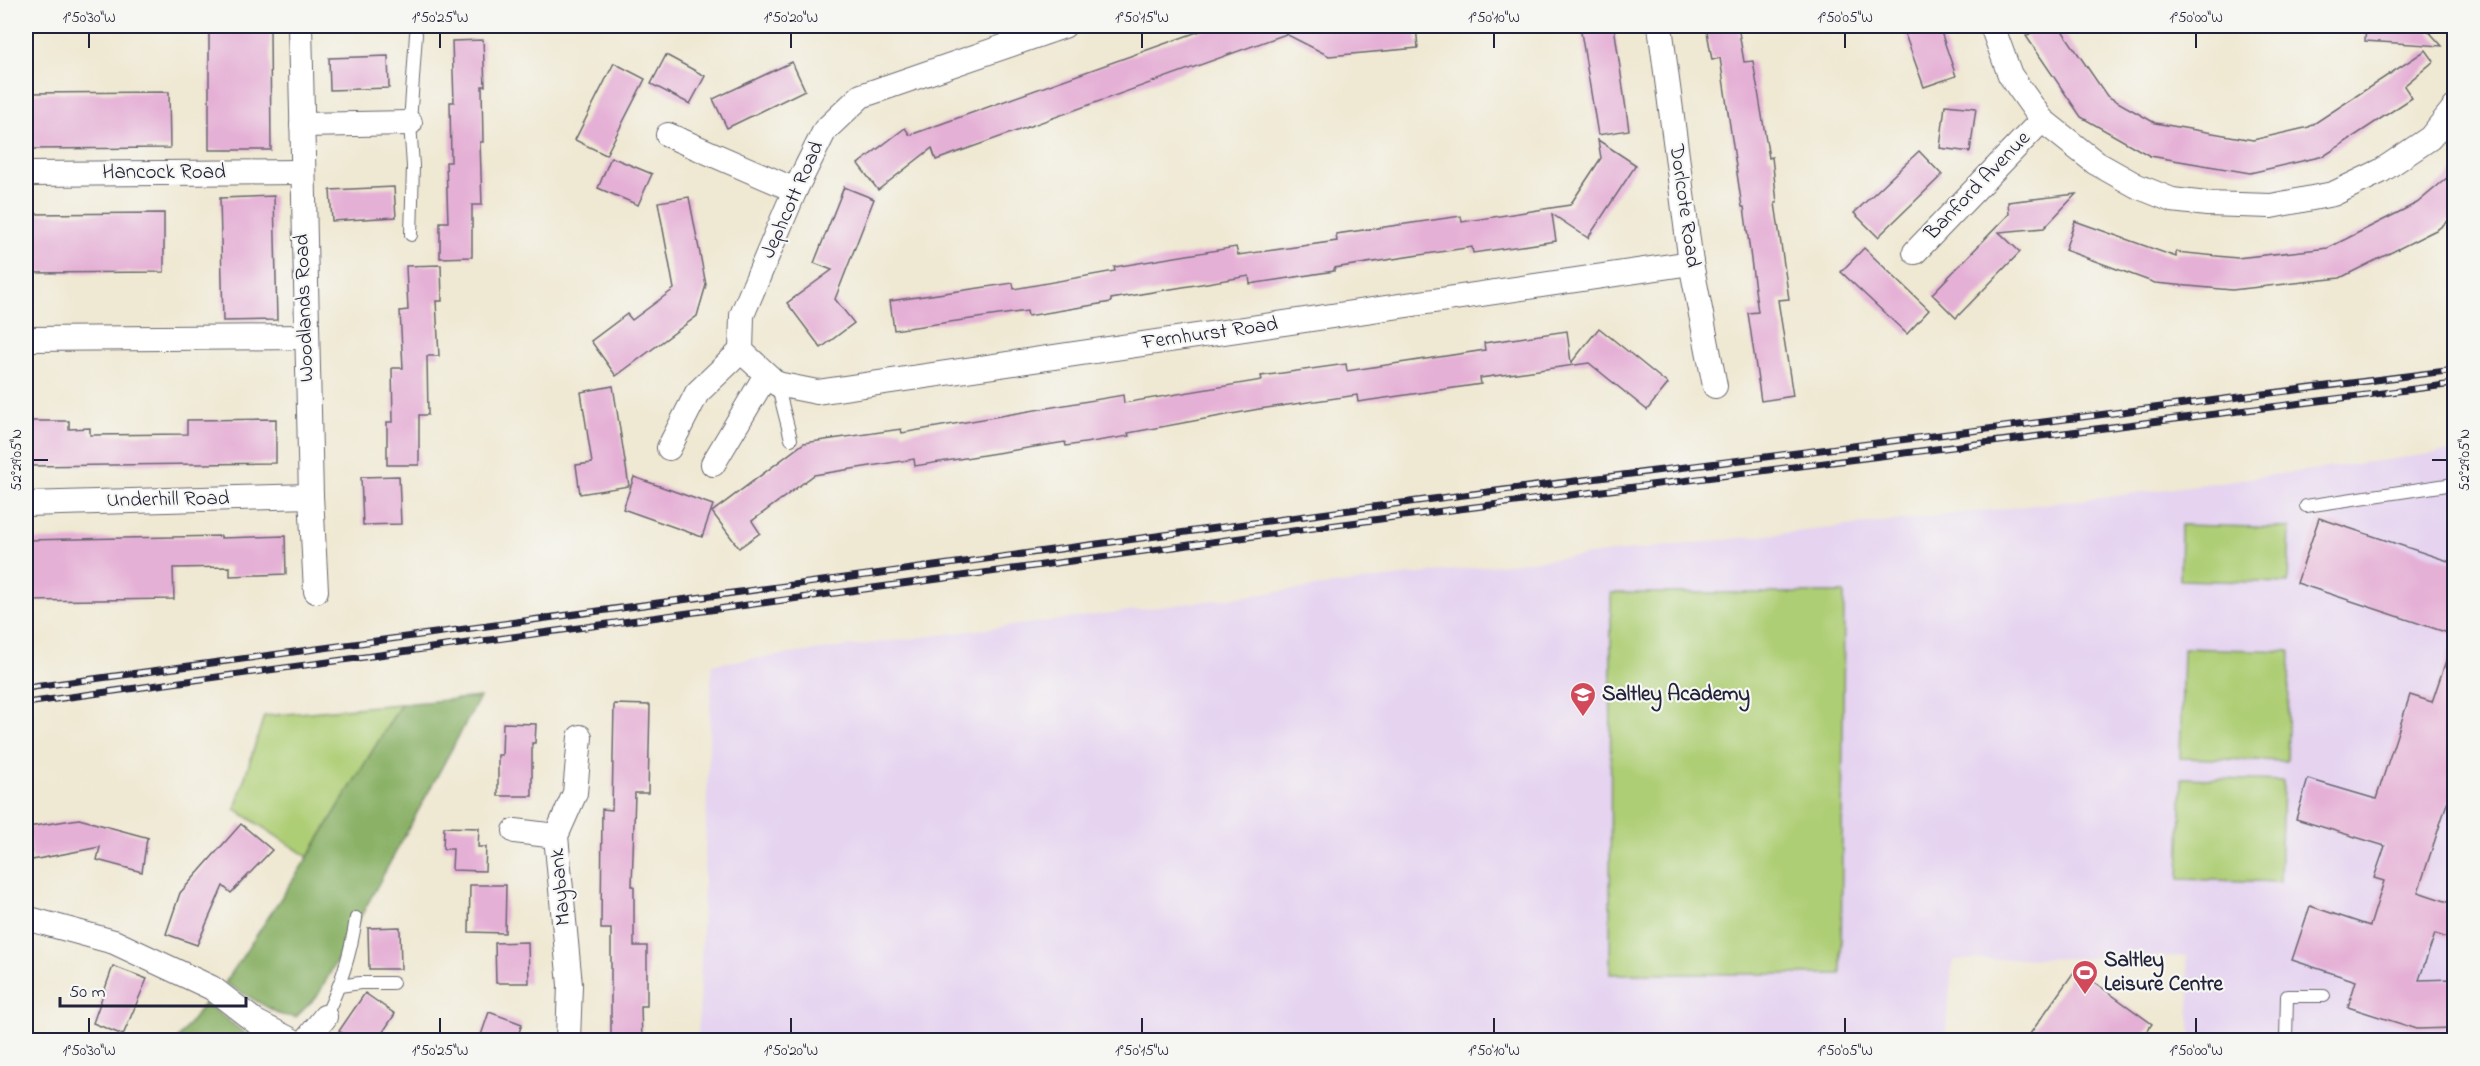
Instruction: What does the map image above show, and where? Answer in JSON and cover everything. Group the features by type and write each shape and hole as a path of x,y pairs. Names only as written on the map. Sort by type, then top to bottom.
{"street":[{"name":"Woodlands Road","path":"300,26 306,337 316,591"},
{"name":"Jephcott Road","path":"741,351 742,315 795,190 825,130 861,96 1065,26"},
{"name":"Dorlcote Road","path":"1660,26 1692,262 1715,386"},
{"path":"1992,26 2010,75 2042,120 2096,163 2137,186 2172,200 2207,204 2271,206 2333,194 2381,171 2430,138 2454,108"},
{"name":"Banford Avenue","path":"1915,252 2042,120"},
{"path":"302,125 410,123"},
{"path":"668,135 795,190"},
{"name":"Hancock Road","path":"26,174 302,172"},
{"name":"Fernhurst Road","path":"771,380 817,392 1692,262"},
{"path":"26,339 306,337"},
{"path":"669,448 697,393 741,351 771,380 713,464"},
{"name":"Underhill Road","path":"26,504 311,496"},
{"name":"Maybank","path":"568,1041 570,985 556,836 575,793 580,737"},
{"path":"515,831 556,836"},
{"path":"26,918 124,946 212,988 256,1022 291,1041"},
{"path":"307,1041 325,1017"}],"lane":[{"path":"411,235 410,123 416,34"},
{"path":"771,380 791,438"},
{"path":"2306,506 2454,484"},
{"path":"325,1017 340,986 353,941 356,918"},
{"path":"340,986 360,983 393,983"},
{"path":"2286,1041 2287,996 2324,996"}],"shaded area":[{"name":"Saltley Academy","path":"2454,451 2454,1034 2360,1040 2191,1040 2187,956 1953,960 1945,1040 698,1040 712,664 1418,574 2099,498"}],"green space":[{"path":"2181,525 2290,528 2288,583 2180,580"},
{"path":"1611,593 1844,593 1841,974 1610,974"},
{"path":"2183,648 2290,651 2287,761 2180,758"},
{"path":"480,697 318,995 296,1017 281,1015 225,983 308,857 401,704"},
{"path":"401,704 308,857 235,809 264,716"},
{"path":"2182,778 2283,781 2280,882 2179,879"},
{"path":"205,1003 254,1040 177,1040"}],"building":[{"path":"1214,26 1416,26 1418,48 1329,56 1286,34 936,160 932,148 878,190 858,164 905,128 910,135"},
{"path":"1580,26 1614,26 1629,130 1598,135"},
{"path":"1706,26 1738,26 1744,62 1753,61 1769,158 1772,157 1777,203 1775,203 1789,299 1778,300 1793,396 1761,401 1748,313 1758,312 1744,207 1742,207 1720,58 1712,60"},
{"path":"1902,26 1939,26 1956,76 1924,87"},
{"path":"2042,26 2059,26 2107,96 2155,123 2253,140 2309,127 2426,50 2434,61 2404,86 2412,98 2324,156 2250,173 2150,156 2081,117 2026,36"},
{"path":"2366,26 2424,26 2442,46 2365,41"},
{"path":"209,28 270,28 271,150 209,150"},
{"path":"483,40 485,86 482,86 483,142 480,142 482,205 472,205 472,257 440,258 440,222 448,222 446,162 451,162 450,102 454,102 452,41"},
{"path":"666,55 705,76 690,104 651,84"},
{"path":"388,56 389,88 330,90 329,58"},
{"path":"792,62 805,90 727,128 713,99"},
{"path":"614,63 645,79 606,155 575,140"},
{"path":"169,92 170,148 26,149 26,93"},
{"path":"1945,105 1976,108 1970,152 1940,148"},
{"path":"1598,140 1636,165 1588,238 1552,214 1556,241 1473,253 1472,247 1334,268 1334,271 1250,284 1249,276 1111,299 1111,302 1028,316 1027,311 894,330 890,301 1013,283 1014,289 1115,271 1114,267 1236,247 1238,255 1337,241 1336,234 1461,216 1462,222 1570,205 1601,158"},
{"path":"1919,151 1942,175 1878,237 1854,213"},
{"path":"611,157 652,174 638,205 598,188"},
{"path":"2454,172 2454,216 2438,229 2340,278 2232,290 2155,283 2065,250 2075,221 2176,257 2176,252 2237,258 2328,248 2417,203"},
{"path":"394,187 396,217 332,221 330,190"},
{"path":"844,187 874,199 835,299 854,323 821,348 787,303 832,270 814,263"},
{"path":"2076,194 2044,228 1999,232 2020,252 1956,318 1932,294 2009,214 2008,202"},
{"path":"274,196 277,320 223,321 220,198"},
{"path":"689,197 706,285 697,316 616,376 591,341 627,314 632,320 674,289 658,202"},
{"path":"164,213 164,272 26,273 26,214"},
{"path":"1864,248 1929,310 1907,334 1841,272"},
{"path":"441,265 442,301 436,301 439,356 427,356 428,415 419,415 419,465 387,465 387,422 393,422 392,368 403,368 400,311 408,310 406,266"},
{"path":"1599,328 1668,384 1647,410 1589,363 1480,378 1481,384 1358,402 1357,395 1259,409 1128,433 1129,436 1066,446 1065,442 915,466 914,459 814,475 752,521 760,533 739,548 712,512 804,443 901,429 902,433 1123,395 1124,403 1262,380 1261,376 1346,364 1347,371 1485,350 1484,343 1567,331 1571,363"},
{"path":"613,386 629,486 580,494 576,465 592,463 581,392"},
{"path":"276,419 276,463 26,466 26,421 69,421 69,429 90,428 90,435 187,434 187,420"},
{"path":"399,476 401,524 363,525 361,477"},
{"path":"634,477 713,505 702,537 623,509"},
{"path":"2319,518 2454,563 2454,635 2297,583"},
{"path":"221,536 221,538 285,536 286,574 230,576 230,567 173,568 174,599 26,601 26,540"},
{"path":"2451,646 2454,647 2454,802 2448,800 2418,892 2454,904 2454,940 2435,934 2419,980 2454,979 2454,1028 2417,1029 2348,1007 2356,981 2292,960 2310,906 2370,926 2384,881 2374,878 2385,846 2296,819 2308,779 2376,799 2410,695 2432,702"},
{"path":"614,704 650,705 648,793 635,793 632,886 634,886 634,946 647,946 647,1006 641,1006 642,1041 611,1041 611,929 601,929 602,809 612,810"},
{"path":"503,723 536,724 535,743 532,743 532,796 498,796 498,755 502,755"},
{"path":"79,819 149,838 147,838 142,872 97,860 100,847 32,860 28,827"},
{"path":"241,824 272,850 231,893 223,886 197,945 166,934 180,893"},
{"path":"444,827 479,828 478,847 486,847 485,871 452,870 453,849 443,849"},
{"path":"470,885 506,885 505,933 469,932"},
{"path":"400,927 401,969 369,969 368,928"},
{"path":"528,942 529,983 496,983 495,943"},
{"path":"113,966 147,979 123,1035 93,1023"},
{"name":"Saltley Leisure Centre","path":"2076,969 2152,1024 2140,1041 2025,1041"},
{"path":"365,993 395,1014 377,1041 354,1041 339,1031"},
{"path":"489,1012 522,1024 516,1041 479,1041"}],"railway":[{"path":"26,688 1417,501 2454,370"},
{"path":"26,703 1395,517 2454,384"}],"place":[{"name":"Saltley Academy","path":"1583,718"},
{"name":"Saltley Leisure Centre","path":"2085,996"}]}
